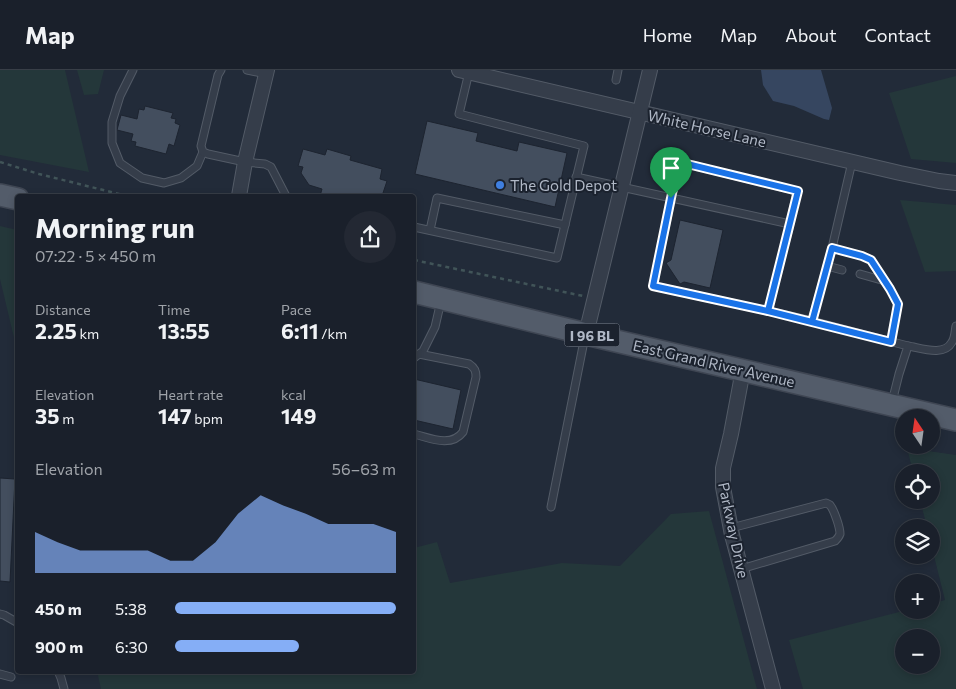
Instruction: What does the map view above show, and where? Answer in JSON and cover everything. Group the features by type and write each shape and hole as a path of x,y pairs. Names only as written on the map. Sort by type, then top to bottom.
{"main road":[{"path":"0,195 15,198"},
{"name":"East Grand River Avenue","path":"416,292 956,420"}],"street":[{"path":"586,334 650,70"},
{"name":"White Horse Lane","path":"466,71 852,162 956,183"},
{"path":"239,194 266,72"},
{"name":"Parkway Drive","path":"743,370 723,468 723,486 741,569 773,689"}],"lane":[{"path":"133,70 120,96 112,122 112,143 120,163 142,178 164,183 181,178 197,166 206,153"},
{"path":"221,70 218,75 201,146 206,153 245,162 265,164 271,167 285,194"},
{"path":"247,70 266,72"},
{"path":"616,80 618,70"},
{"path":"416,227 557,258 584,146 459,114 466,71"},
{"path":"768,311 798,191 679,162 653,286 936,351 946,349 952,342 956,326"},
{"path":"812,322 852,162"},
{"path":"576,177 790,224"},
{"path":"430,230 437,198 565,225"},
{"path":"832,248 871,260 885,281 898,304 891,342"},
{"path":"827,266 842,270"},
{"path":"860,274 885,281"},
{"path":"416,356 423,351 435,327 442,298"},
{"path":"551,507 586,334"},
{"path":"892,405 908,346"},
{"path":"416,356 469,364 474,367 476,372 463,432 460,436 448,441 416,434"},
{"path":"731,528 826,503 830,504 833,508 840,531 840,536 835,541 741,569"},
{"path":"0,614 15,621"},
{"path":"0,674 11,677"},
{"path":"59,674 64,689"}],"path":[{"path":"0,162 119,194"},
{"path":"416,260 594,298"}],"shaded area":[{"path":"0,70 65,70 89,172 0,155"},
{"path":"77,70 104,70 98,94 84,95"},
{"path":"956,76 956,163 911,159 889,93"},
{"path":"900,200 956,205 956,271 925,272"},
{"path":"0,226 15,230 15,342 0,279"},
{"path":"940,453 956,455 956,689 803,689 789,640 895,613 895,619 940,619 940,601 945,600 936,564 940,564 940,519 925,519 922,509 940,509 940,464 911,464 908,454"},
{"path":"709,511 757,689 101,689 98,674 416,674 416,547 437,542 450,583 562,563 620,566 671,514"}],"water":[{"path":"761,70 821,70 832,108 829,120 794,106 773,101 763,85"}],"building":[{"path":"145,106 173,113 171,118 176,119 175,123 180,125 174,146 169,144 166,154 135,146 136,142 131,141 133,134 117,130 121,115 137,119 139,109 144,110"},
{"path":"427,121 478,133 476,141 517,151 519,142 567,153 555,207 415,174"},
{"path":"303,149 325,155 327,149 351,156 350,160 382,169 380,179 387,181 383,194 321,194 322,189 309,185 301,173 303,167 298,166"},
{"path":"680,220 723,230 710,288 684,282 680,284 666,263 671,260"},
{"path":"416,379 461,390 453,429 416,420"},
{"path":"0,478 15,479 10,582 0,581"}],"place":[{"name":"The Gold Depot","path":"500,185"}],"route":[{"path":"671,198 653,286 768,311 891,342 898,304 890,289 871,260 832,248 812,322 768,311 798,191 679,162 671,198"}]}
